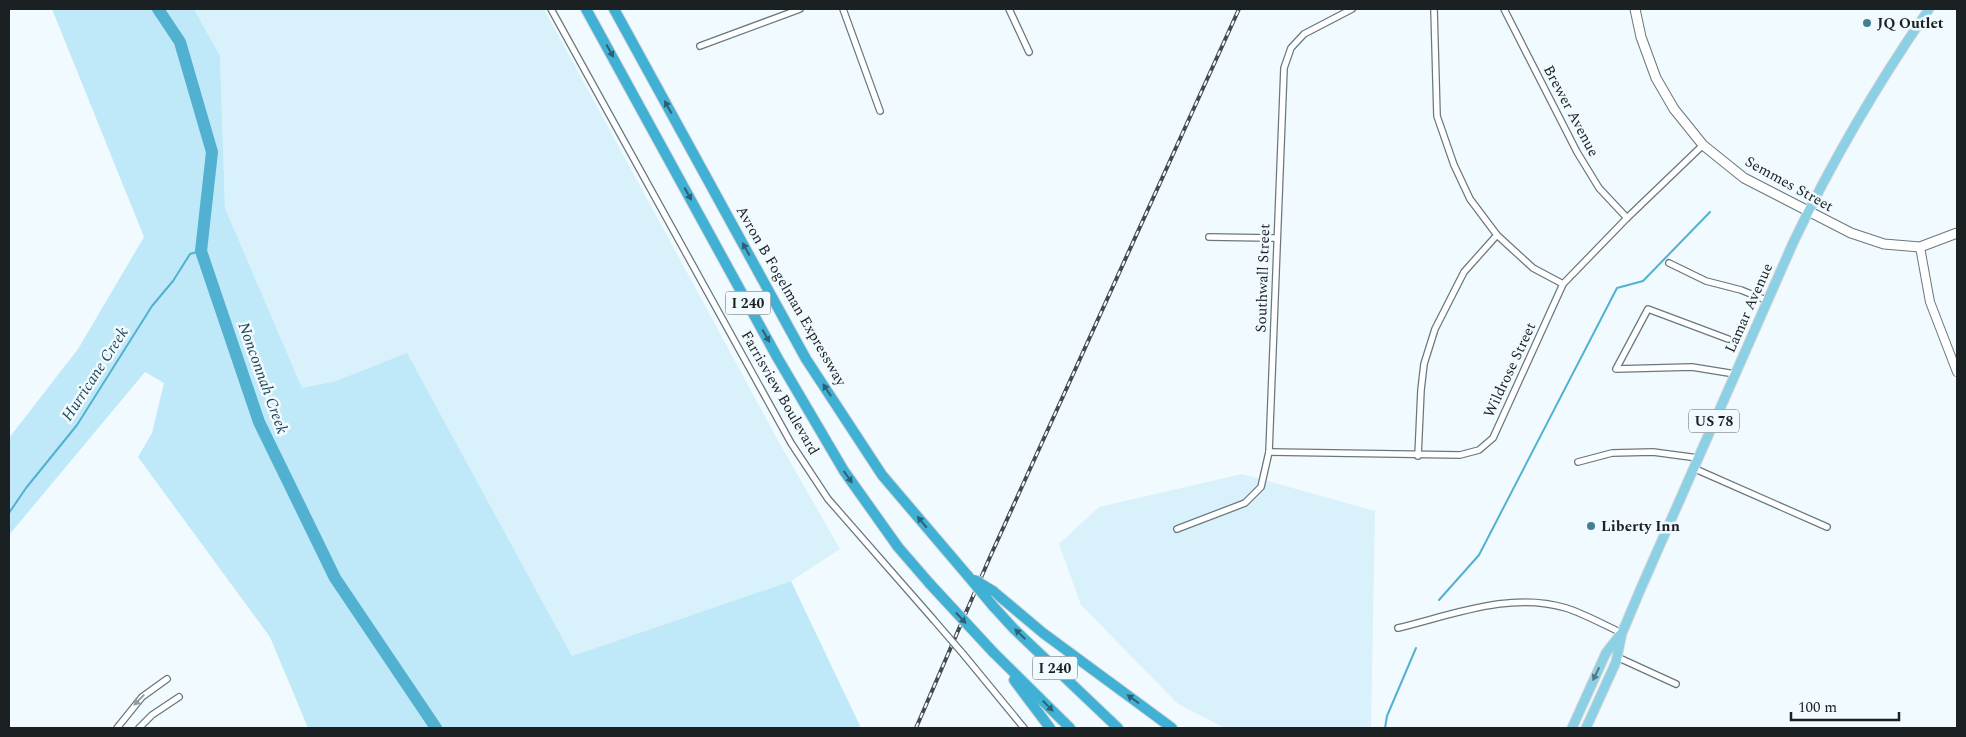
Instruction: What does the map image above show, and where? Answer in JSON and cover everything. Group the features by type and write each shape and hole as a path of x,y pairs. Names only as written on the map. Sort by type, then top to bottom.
{"highway":[{"name":"I 240","path":"586,9 777,357 844,470 898,547 930,584 1000,661 1070,728"},
{"name":"Avron B Fogelman Expressway","path":"614,9 806,359 882,475 1014,629 1118,728"},
{"path":"968,576 993,591 1043,633 1172,728"},
{"path":"1000,661 1050,728"},
{"path":"1155,715 1179,728"}],"main road":[{"name":"Semmes Street","path":"1635,9 1641,37 1656,78 1674,109 1703,145 1744,178 1851,233 1877,243 1920,247 1957,234"},
{"name":"Lamar Avenue","path":"1586,728 1617,658 1622,633 1766,300 1809,210 1867,104 1929,9"},
{"name":"Lamar Avenue","path":"1572,728 1606,653 1622,633"}],"street":[{"name":"Farrisview Boulevard","path":"552,9 791,442 828,499 964,655 1024,728"},
{"path":"700,46 800,9"},
{"path":"843,9 880,111"},
{"path":"1010,9 1029,52"},
{"name":"Southwall Street","path":"1177,529 1245,503 1261,487 1269,452 1284,68 1291,48 1304,34 1352,9"},
{"path":"1434,9 1437,116 1454,165 1470,199 1497,235 1533,268 1563,284"},
{"name":"Brewer Avenue","path":"1504,9 1577,152 1599,188 1627,218"},
{"name":"Wildrose Street","path":"1269,452 1460,456 1479,450 1492,438 1563,284 1627,218 1703,145"},
{"path":"1418,456 1424,364 1435,329 1464,272 1497,235"},
{"path":"1209,237 1278,238"},
{"path":"1920,247 1930,302 1957,372"},
{"path":"1669,263 1706,281 1741,290 1766,300"},
{"path":"1728,339 1648,309 1616,369 1692,367 1735,374"},
{"path":"1578,462 1612,453 1653,452 1698,458"},
{"path":"1693,468 1827,526"},
{"path":"1398,628 1498,604 1520,602 1549,604 1568,609 1622,633"},
{"path":"1617,658 1676,684"},
{"path":"117,728 142,697 167,678"},
{"path":"139,728 152,715 179,697"}],"shaded area":[{"path":"52,9 194,9 220,56 225,208 302,388 336,381 407,353 572,656 791,581 861,728 308,728 270,637 138,457 152,433 164,383 145,372 9,535 9,438 78,349 144,237"},
{"path":"194,9 544,9 780,444 840,549 791,581 572,656 407,354 336,381 302,388 225,208 220,56"},
{"path":"1242,474 1375,511 1371,728 1225,728 1178,704 1081,605 1059,544 1099,507"}],"waterway":[{"name":"Nonconnah Creek","path":"158,9 180,42 212,152 201,251 259,422 335,578 436,728"},
{"path":"1439,600 1479,555 1617,288 1643,281 1710,212"},
{"name":"Hurricane Creek","path":"9,513 26,488 77,425 152,306 173,281 190,254 201,251"},
{"path":"1385,728 1387,716 1416,648"}],"railway":[{"path":"916,728 990,557 1239,9"}],"place":[{"name":"JQ Outlet","path":"1867,23"},
{"name":"Liberty Inn","path":"1591,526"}]}
